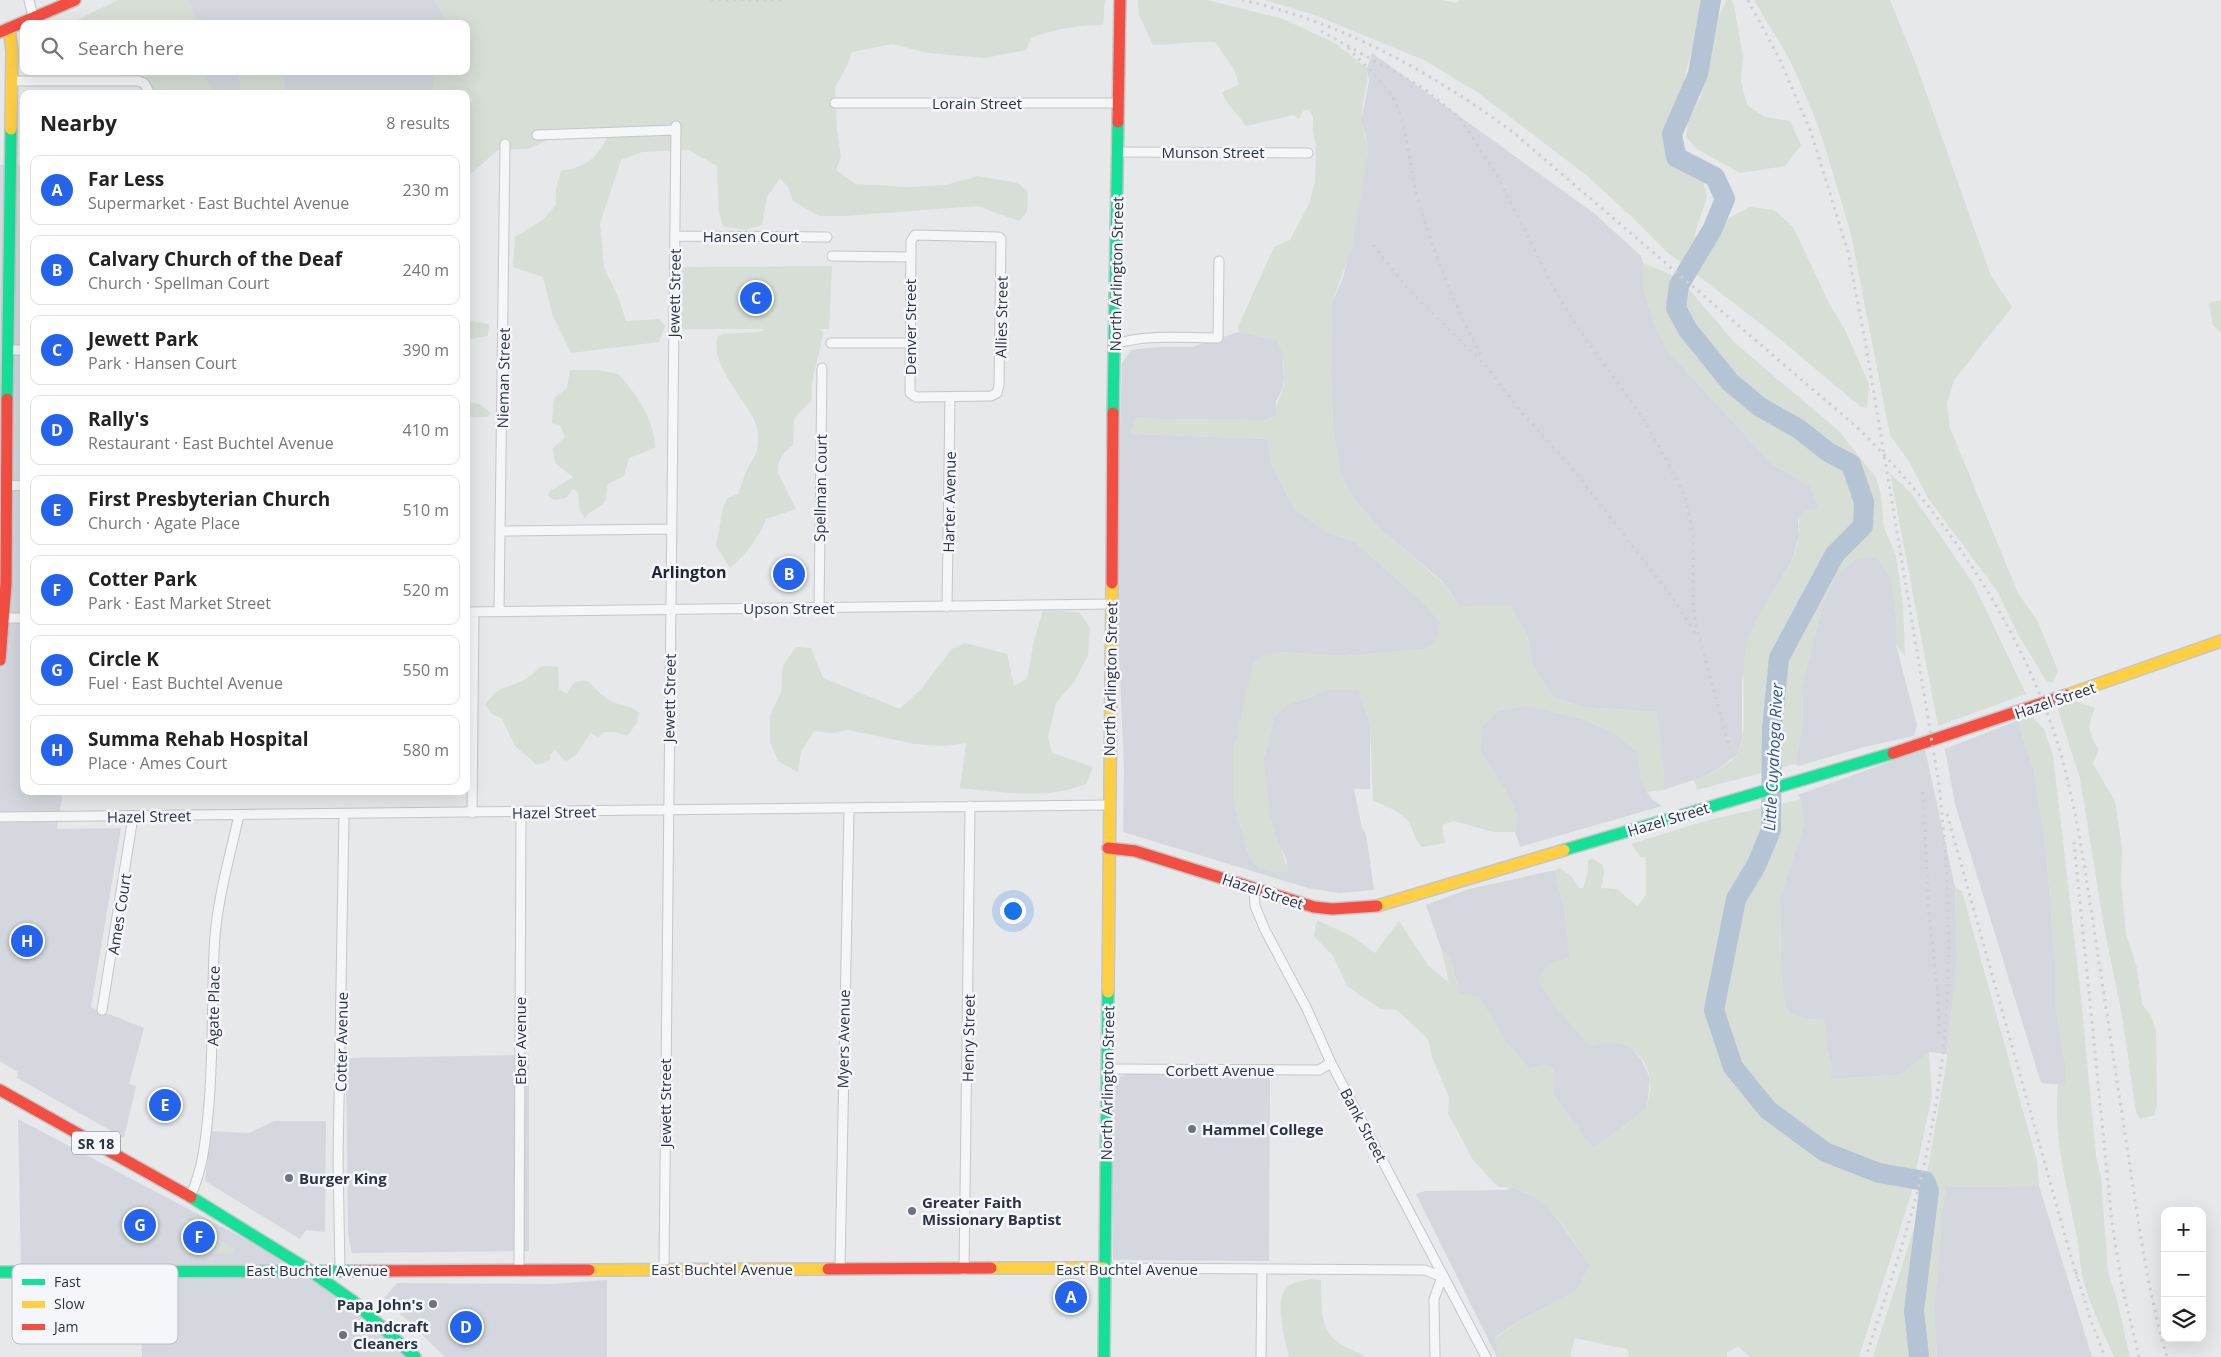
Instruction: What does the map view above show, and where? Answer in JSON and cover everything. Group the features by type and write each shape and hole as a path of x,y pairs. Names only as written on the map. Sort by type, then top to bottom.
{"street":[{"path":"29,0 34,17"},
{"path":"27,20 75,0"},
{"name":"North Arlington Street","path":"1104,1357 1108,1070 1108,848 1120,0"},
{"path":"0,660 7,486 3,458 9,350 12,51 4,30 20,23"},
{"path":"0,74 11,85 138,81 144,83 148,90"},
{"name":"Lorain Street","path":"835,103 1119,103"},
{"name":"Jewett Street","path":"537,135 676,128 664,1269"},
{"name":"Nieman Street","path":"499,611 505,144"},
{"name":"Munson Street","path":"1118,152 1308,153"},
{"name":"Allies Street","path":"912,237 957,235 999,237 1001,240 999,385 997,394 991,396 950,397"},
{"name":"Hansen Court","path":"675,236 827,237"},
{"name":"Denver Street","path":"912,237 910,257 910,393 916,397 950,397"},
{"path":"832,256 910,257"},
{"path":"1114,344 1142,338 1218,338 1219,261"},
{"path":"831,343 910,343"},
{"path":"9,350 20,350"},
{"name":"Spellman Court","path":"818,608 822,368"},
{"name":"Harter Avenue","path":"947,606 950,397"},
{"path":"7,486 20,485"},
{"path":"501,531 671,529"},
{"name":"Upson Street","path":"470,612 1111,604"},
{"path":"470,612 472,813"},
{"path":"3,618 20,618"},
{"name":"Hazel Street","path":"1108,848 1135,850 1314,907 1332,909 1372,907 1931,742 2221,641"},
{"name":"Hazel Street","path":"0,818 1109,805"},
{"name":"Henry Street","path":"964,1270 970,806"},
{"name":"Myers Avenue","path":"840,1269 849,809"},
{"name":"Eber Avenue","path":"519,1269 521,812"},
{"name":"Cotter Avenue","path":"340,1270 338,1159 344,814"},
{"name":"Agate Place","path":"190,1197 198,1181 207,1121 212,1056 216,926 239,815"},
{"name":"Ames Court","path":"102,1010 133,817"},
{"name":"Bank Street","path":"1254,889 1255,906 1264,930 1307,1009 1331,1063 1486,1357"},
{"name":"Corbett Avenue","path":"1108,1070 1319,1070 1331,1063"},
{"name":"SR 18","path":"0,1090 190,1197 308,1270 353,1301 415,1357"},
{"name":"East Buchtel Avenue","path":"178,1271 388,1269 964,1270 1104,1268 1426,1270 1442,1276"},
{"path":"1261,1357 1262,1269"},
{"path":"1434,1357 1434,1299 1442,1276"}],"shaded area":[{"path":"118,0 188,0 197,20 77,20"},
{"path":"188,0 434,0 445,18 445,20 197,20"},
{"path":"434,0 1105,0 1103,25 1066,28 1040,35 1031,38 1026,50 985,58 928,53 892,44 852,52 847,66 835,87 837,131 841,157 836,170 855,184 909,187 946,185 978,176 1018,183 1028,192 1027,212 1019,221 978,206 845,216 819,216 793,201 788,187 780,178 767,197 762,225 745,230 723,226 719,213 717,166 689,150 642,152 621,160 600,223 604,268 618,296 626,321 659,319 665,326 659,342 571,353 552,314 543,277 513,267 515,237 543,220 556,205 556,189 561,171 583,165 599,152 607,138 602,129 567,131 528,149 498,150 470,174 470,90 433,90 434,75 470,75 470,20 445,20"},
{"path":"1138,0 1207,0 1283,19 1335,43 1367,68 1362,120 1368,152 1352,247 1332,303 1331,374 1333,428 1341,476 1355,500 1380,529 1442,582 1460,606 1510,605 1527,635 1533,665 1553,697 1583,707 1657,712 1664,774 1663,790 1647,792 1641,778 1638,752 1611,731 1582,719 1527,705 1498,711 1482,726 1480,750 1509,797 1518,819 1515,832 1493,832 1454,821 1442,825 1445,843 1422,847 1405,817 1373,801 1370,724 1359,690 1326,690 1312,697 1288,704 1274,717 1263,759 1270,818 1289,872 1274,872 1260,868 1250,859 1233,801 1233,743 1235,743 1253,663 1264,655 1280,652 1346,656 1424,649 1436,638 1440,622 1427,606 1354,541 1326,532 1294,508 1272,466 1267,439 1139,434 1138,437 1130,432 1136,417 1266,420 1276,415 1284,376 1283,357 1277,340 1239,332 1238,327 1274,247 1290,240 1309,204 1315,182 1316,146 1313,117 1309,109 1303,111 1299,119 1293,115 1246,126 1230,106 1222,92 1239,85 1234,69 1215,42 1153,45 1139,15"},
{"path":"1264,0 1442,0 1456,3 1459,0 1704,0 1698,36 1689,59 1675,122 1694,170 1703,181 1707,197 1694,237 1720,231 1729,218 1750,207 1774,210 1793,227 1829,303 1846,332 1869,384 1867,408 1861,407 1769,330 1667,252 1585,174 1477,92 1424,60 1312,14"},
{"path":"1727,0 1731,0 1734,5 1743,57 1741,82 1747,105 1765,117 1790,121 1801,145 1785,166 1740,173 1697,149 1686,137 1688,120 1701,97 1716,21"},
{"path":"1754,0 1890,0 1916,64 1991,276 2012,307 1954,380 1947,403 1950,428 2018,593 2038,622 2058,671 2053,682 2047,682 2019,636 1997,591 1928,498 1910,463 1890,435 1851,234 1826,150 1814,115 1790,60"},
{"path":"1372,53 1595,214 1641,256 1643,263 1643,286 1652,318 1666,349 1772,464 1810,486 1819,508 1798,520 1799,536 1792,560 1762,612 1742,680 1742,739 1738,754 1705,776 1663,790 1664,773 1657,712 1583,707 1553,697 1533,665 1527,635 1510,606 1460,606 1442,581 1380,529 1355,500 1341,476 1333,428 1331,374 1332,303 1343,278 1368,152 1361,121 1369,81 1367,68"},
{"path":"118,75 204,75 213,90 155,90 142,79"},
{"path":"239,75 241,90 213,90 204,76"},
{"path":"239,75 283,75 284,90 241,90"},
{"path":"283,75 434,75 435,90 284,90"},
{"path":"0,165 20,165 20,795 62,795 57,829 121,828 91,1007 144,1028 129,1084 136,1086 124,1138 17,1078 18,1072 0,1061"},
{"path":"1643,263 1667,273 1688,288 1735,343 1840,432 1876,478 1881,495 1884,527 1896,556 1903,604 1905,656 1896,645 1896,614 1891,578 1877,557 1856,559 1836,575 1822,607 1802,686 1803,723 1795,764 1697,790 1694,779 1719,769 1732,761 1739,752 1744,727 1744,669 1747,642 1754,623 1795,553 1798,542 1799,521 1804,511 1818,508 1810,486 1772,464 1666,349 1652,318 1643,286"},
{"path":"832,266 829,329 820,329 823,332 812,384 812,400 794,418 793,445 784,454 779,464 778,473 796,509 766,519 760,533 751,546 730,568 716,546 723,508 727,498 738,494 746,472 757,451 758,433 756,423 719,361 718,336 758,332 764,329 681,329 681,267"},
{"path":"2221,300 2221,333 2213,325 2209,303"},
{"path":"470,321 489,324 488,336 470,339"},
{"path":"1239,332 1277,340 1282,351 1284,378 1282,390 1276,401 1276,415 1266,420 1136,417 1138,437 1138,434 1267,439 1272,466 1294,508 1326,532 1354,541 1427,606 1440,622 1440,633 1433,645 1424,649 1346,656 1280,652 1233,801 1250,859 1260,868 1274,872 1288,872 1286,858 1278,843 1270,818 1263,759 1274,717 1288,704 1312,697 1326,690 1359,690 1370,724 1370,789 1354,789 1362,828 1366,834 1374,890 1339,893 1308,888 1123,832 1124,770 1119,651 1118,488 1122,363 1131,350 1158,347 1192,347"},
{"path":"570,370 597,370 618,374 644,408 654,438 655,448 629,458 624,476 608,484 606,498 603,503 589,513 585,519 580,510 578,492 573,489 566,498 554,500 548,496 550,491 573,477 555,463 553,448 565,437 560,425 552,423 554,398 567,388"},
{"path":"470,402 481,405 491,413 488,417 470,417"},
{"path":"1890,473 1911,493 1974,585 2026,694 1938,726"},
{"path":"1876,556 1891,578 1896,614 1896,645 1917,725 1914,736 1864,747 1798,766 1795,764 1803,723 1802,686 1822,607 1836,575 1856,559"},
{"path":"1043,610 1079,612 1090,628 1088,656 1074,682 1056,703 1048,737 1052,753 1093,767 1086,784 1055,792 1023,794 960,788 966,743 943,746 915,744 848,730 832,733 814,731 801,752 798,772 778,761 770,742 770,715 781,693 783,665 796,647 811,648 823,678 900,709 921,689 952,649 965,643 1007,654 1014,686 1027,679 1034,641"},
{"path":"543,666 558,667 559,689 567,694 574,683 588,681 599,693 609,700 630,707 639,713 637,723 627,736 616,732 604,732 598,738 591,733 577,753 570,759 565,761 555,750 549,755 551,760 537,765 515,746 502,719 492,714 485,705 499,690 524,680"},
{"path":"2074,701 2095,708 2090,729 2099,750 2093,764 2115,801 2122,848 2121,884 2126,934 2137,968 2142,1004 2151,1016 2156,1030 2157,1104 2155,1115 2140,1119 2136,1112 2122,1015 2104,927 2080,778 2058,710 2061,703"},
{"path":"1527,705 1582,719 1611,731 1638,752 1641,778 1647,792 1652,799 1662,806 1520,847 1515,832 1518,819 1509,797 1480,750 1482,726 1498,711"},
{"path":"2032,717 2044,729 2053,755 2081,997 2096,1157 2101,1178 2108,1273 2117,1300 2130,1357 2114,1357 2087,1292 2059,1143 2057,1124 2058,1084 2065,1084 2065,1062 2055,1005 2055,964 2046,850 2033,766 2020,729 2021,719"},
{"path":"2021,719 2020,729 2033,766 2046,850 2055,964 2055,1005 2065,1062 2065,1085 2041,1083 1955,804 1945,749"},
{"path":"1925,749 1955,887 1957,960 1947,1054 1929,1052 1903,1073 1896,1075 1830,1079 1832,1068 1827,1049 1824,1020 1806,1019 1790,1014 1785,1006 1781,975 1780,898 1789,866 1801,799 1798,795"},
{"path":"1801,799 1805,823 1780,898 1780,946 1785,1006 1790,1014 1806,1019 1824,1020 1827,1049 1832,1068 1831,1079 1896,1075 1903,1073 1929,1052 1932,1096 1911,1194 1859,1357 1750,1357 1738,1346 1727,1353 1727,1357 1629,1357 1627,1349 1575,1338 1570,1357 1499,1357 1495,1338 1519,1321 1577,1290 1589,1265 1563,1225 1542,1202 1529,1194 1515,1189 1498,1187 1473,1160 1448,1113 1449,1097 1432,1057 1428,1039 1397,1010 1380,1009 1347,986 1333,956 1314,936 1317,920 1351,936 1375,953 1399,921 1428,965 1449,983 1441,948 1452,963 1459,993 1479,996 1508,1044 1529,1069 1542,1065 1554,1068 1553,1094 1593,1149 1647,1108 1650,1077 1642,1059 1628,1047 1610,1043 1590,1047 1555,1006 1537,979 1549,964 1570,957 1565,913 1555,870 1560,868 1571,876 1579,888 1583,888 1588,871 1588,861 1592,858 1603,865 1604,874 1601,888 1617,889 1637,906 1646,895 1646,858 1641,857 1631,844 1705,821"},
{"path":"1555,870 1565,913 1570,958 1549,964 1598,1043 1618,1042 1632,1049 1641,1059 1650,1078 1647,1108 1593,1149 1553,1094 1554,1068 1542,1065 1529,1069 1459,993 1452,963 1441,948 1426,905 1469,889"},
{"path":"1955,887 1962,891 2037,1161 2039,1186 1945,1187 1934,1310 1937,1357 1873,1357 1921,1206 1946,1066 1957,958"},
{"path":"529,1055 529,1251 352,1253 348,1235 346,1058"},
{"name":"Hammel College","path":"1134,1073 1270,1075 1269,1261 1113,1260 1113,1082 1121,1076"},
{"path":"18,1119 298,1267 178,1267 178,1264 21,1264"},
{"path":"274,1121 326,1121 325,1232 306,1230 300,1239 205,1181 211,1131 249,1133"},
{"path":"2039,1186 2092,1357 1937,1357 1934,1310 1945,1187"},
{"path":"1512,1187 1542,1200 1590,1266 1577,1290 1519,1321 1495,1337 1499,1357 1497,1357 1416,1194 1425,1191 1505,1190"},
{"path":"183,1218 233,1248 234,1251 229,1254 183,1253 181,1226"},
{"path":"178,1273 309,1274 408,1357 142,1357 142,1344 178,1344"},
{"path":"1310,1279 1321,1280 1323,1319 1331,1336 1349,1349 1364,1355 1364,1357 1289,1357 1281,1320 1281,1300 1288,1286"},
{"path":"607,1280 607,1357 445,1357 384,1298 397,1283 552,1284"}],"waterway":[{"name":"Little Cuyahoga River","path":"1711,0 1698,74 1672,134 1676,157 1715,177 1725,199 1712,230 1679,285 1676,308 1688,330 1730,382 1760,407 1799,429 1828,452 1851,464 1864,502 1863,526 1835,554 1779,658 1772,729 1771,830 1757,864 1736,899 1714,1010 1733,1067 1768,1110 1825,1152 1879,1173 1925,1181 1929,1191 1914,1310 1919,1357"}],"railway":[{"path":"711,0 783,0"},
{"path":"1242,0 1315,22 1385,52 1451,90 1514,133 1859,429 1920,496 1949,533 1975,571 1999,610 2039,692 2055,735 2068,781 2086,875 2136,1210 2154,1308 2167,1357"},
{"path":"1748,0 1779,58 1811,132 1848,252 1865,340 1938,778 1943,828 1949,924 1948,972 1946,1019 1934,1116 1911,1214 1866,1357"},
{"path":"1321,31 1423,88 1459,117 1495,172 1556,292 1576,325 1643,418 1685,496 1693,534 1693,607 1698,633 1730,749"},
{"path":"1348,48 1373,72 1394,100 1399,111 1417,196 1430,237 1453,297 1481,355"},
{"path":"1373,245 1408,289 1488,368 1520,411 1569,464 1675,601 1695,633"},
{"path":"1923,792 1929,914 1938,995 1939,1037"},
{"path":"1947,814 2077,1278"},
{"path":"2074,842 2112,1223 2122,1285 2139,1357"},
{"path":"2076,1272 2091,1321 2105,1357"}],"traffic: fast":[{"path":"1113,413 1118,122"},
{"path":"7,399 11,129"},
{"path":"1564,850 1893,753"},
{"path":"1104,1357 1108,992"},
{"path":"191,1197 309,1270 353,1301 415,1357"},
{"path":"178,1271 354,1271"},
{"path":"0,1272 12,1272"}],"traffic: slow":[{"path":"9,28 12,51 11,129"},
{"path":"1108,992 1112,583"},
{"path":"2067,695 2221,641"},
{"path":"1377,906 1564,850"},
{"path":"991,1268 1104,1268"},
{"path":"589,1270 828,1269"}],"traffic: jam":[{"path":"28,20 75,0"},
{"path":"1118,122 1120,0"},
{"path":"0,32 20,23"},
{"path":"0,660 6,583 7,399"},
{"path":"1112,583 1113,413"},
{"path":"1893,753 2067,695"},
{"path":"1108,848 1135,851 1314,907 1332,909 1377,906"},
{"path":"0,1090 191,1197"},
{"path":"828,1269 991,1268"},
{"path":"354,1271 589,1270"}],"place":[{"name":"Jewett Park","path":"756,298"},
{"name":"Calvary Church of the Deaf","path":"789,574"},
{"name":"Summa Rehab Hospital","path":"27,941"},
{"name":"First Presbyterian Church","path":"165,1105"},
{"name":"Hammel College","path":"1192,1129"},
{"name":"Burger King","path":"289,1178"},
{"name":"Greater Faith Missionary Baptist","path":"912,1211"},
{"name":"Circle K","path":"140,1225"},
{"name":"Cotter Park","path":"199,1237"},
{"name":"Far Less","path":"1071,1297"},
{"name":"Papa John's","path":"433,1304"},
{"name":"Rally's","path":"466,1327"},
{"name":"Handcraft Cleaners","path":"343,1335"}],"district":[{"name":"Arlington","path":"689,572"}]}
